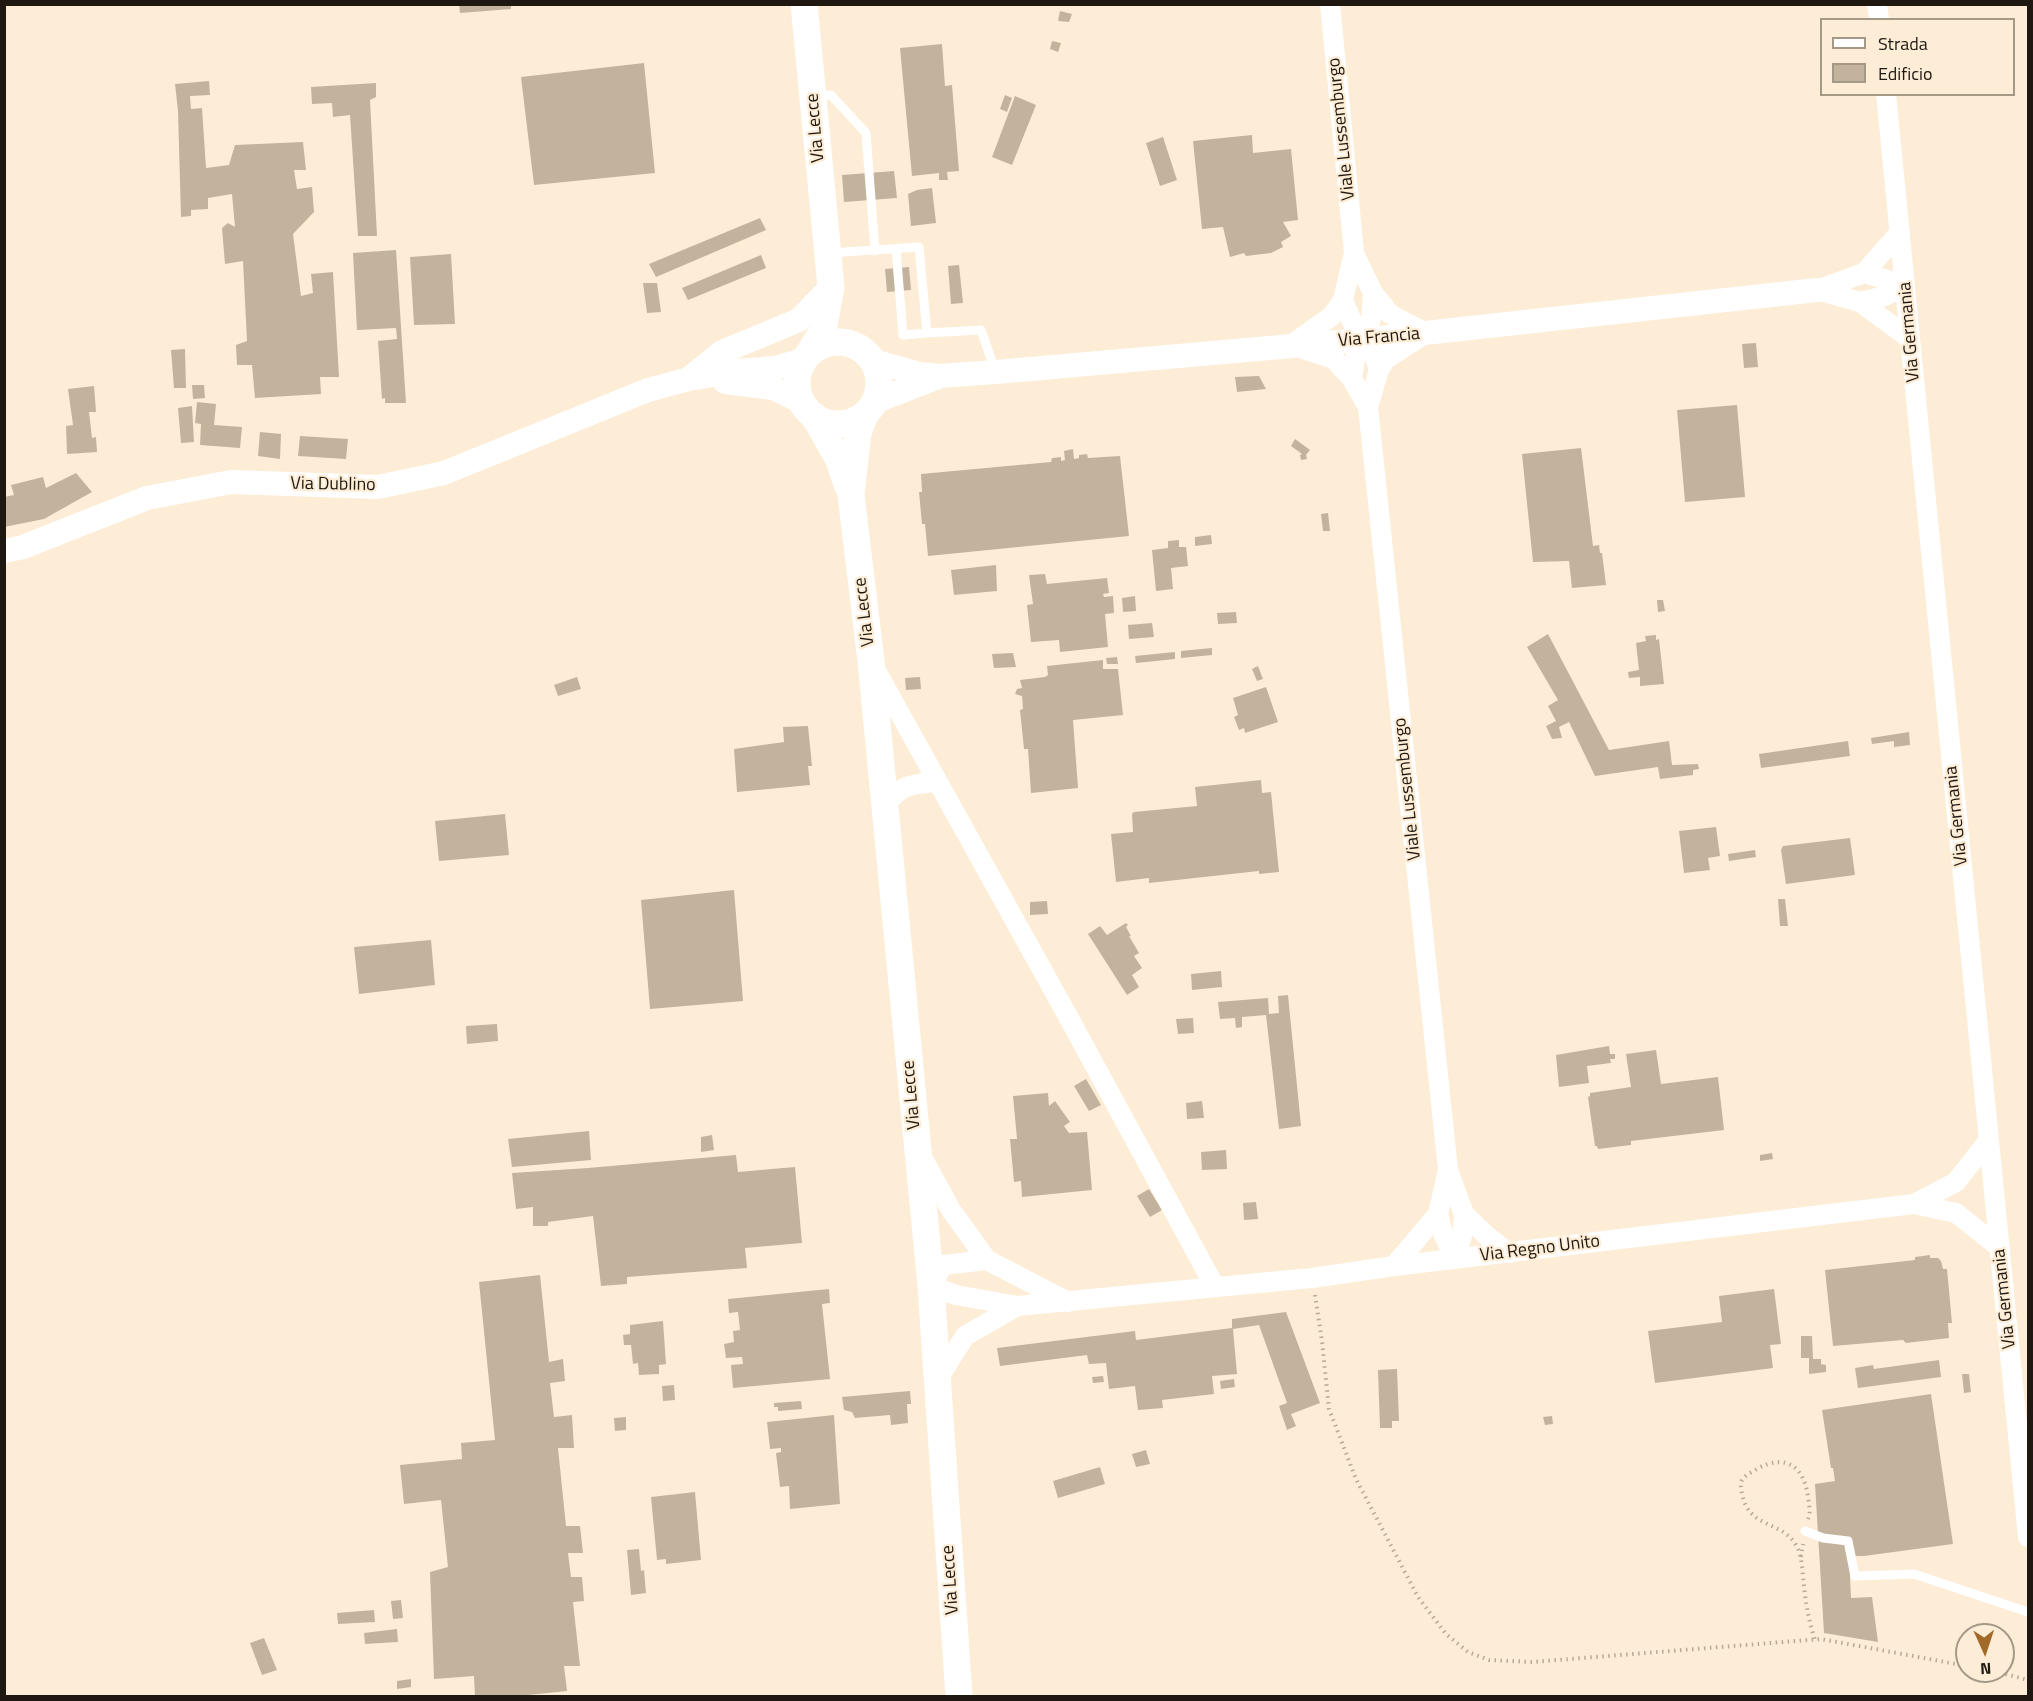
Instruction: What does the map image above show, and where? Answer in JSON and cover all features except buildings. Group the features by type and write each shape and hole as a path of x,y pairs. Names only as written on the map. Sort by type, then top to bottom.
{"main road":[{"name":"Via Lecce","path":"804,4 831,287 850,331 868,355"},
{"name":"Via Lecce","path":"806,357 823,331 831,287"},
{"path":"835,341 849,343 868,355 879,381 870,408 854,421 840,424 826,422 808,409 797,381 806,357 821,345 835,341"},
{"name":"Via Lecce","path":"851,495 858,433 870,408"},
{"name":"Via Lecce","path":"808,409 838,458 851,495 871,661 931,1286 959,1696"}],"street":[{"name":"Viale Lussemburgo","path":"1330,4 1354,253"},
{"name":"Via Germania","path":"1886,96 2028,1537"},
{"path":"1817,290 1864,273 1900,232"},
{"path":"1354,253 1373,293 1390,314 1426,333 1386,359 1379,370 1368,408"},
{"path":"1291,345 1332,316 1343,300 1354,253"},
{"path":"1864,273 1905,285"},
{"path":"1860,302 1885,296 1905,285"},
{"name":"Via Dublino","path":"689,379 722,352 799,320 831,287"},
{"path":"1817,290 1860,302 1910,339"},
{"name":"Via Francia","path":"940,376 1362,340 1817,290"},
{"path":"1352,379 1355,358 1371,319 1373,293"},
{"path":"1343,300 1362,340 1373,353 1379,370"},
{"path":"1291,345 1334,359 1352,379 1368,408"},
{"path":"868,355 920,374 940,376"},
{"name":"Via Dublino","path":"4,551 23,547 147,498 231,482 378,487 444,473 648,390 689,379 737,371 775,368 806,357"},
{"path":"870,408 940,376"},
{"name":"Via Dublino","path":"689,379 773,388 808,409"},
{"name":"Viale Lussemburgo","path":"1368,408 1448,1170"},
{"path":"871,661 1215,1287"},
{"path":"885,806 895,792 911,784 937,782"},
{"path":"1914,1204 1956,1182 1989,1140"},
{"path":"917,1149 951,1210 987,1260 1068,1302"},
{"path":"1394,1266 1438,1214 1448,1170"},
{"path":"1448,1170 1464,1214 1463,1232 1455,1259"},
{"name":"Via Regno Unito","path":"1017,1306 1312,1278 1394,1266 1914,1204 1956,1213 2000,1248"},
{"path":"1438,1214 1443,1233 1455,1259"},
{"path":"1464,1214 1509,1253"},
{"path":"987,1260 943,1265 931,1286 956,1295 1017,1306"},
{"path":"938,1379 965,1336 1017,1306"}],"lane":[{"path":"813,96 831,95 866,133 875,251"},
{"path":"827,254 919,247 927,333"},
{"path":"896,249 903,334 981,330 996,372"},
{"path":"1805,1531 1822,1538 1848,1541 1856,1576 1914,1574 2028,1612"}],"path":[{"path":"1312,1278 1322,1341 1329,1409 1356,1479 1418,1597 1446,1634 1468,1652 1489,1660 1532,1662 1815,1640 1955,1664"},
{"path":"1801,1557 1810,1513 1807,1490 1799,1470 1788,1463 1760,1467 1742,1480 1740,1487 1747,1510 1754,1517 1785,1534 1796,1545 1801,1557 1809,1622 1815,1640"}]}
